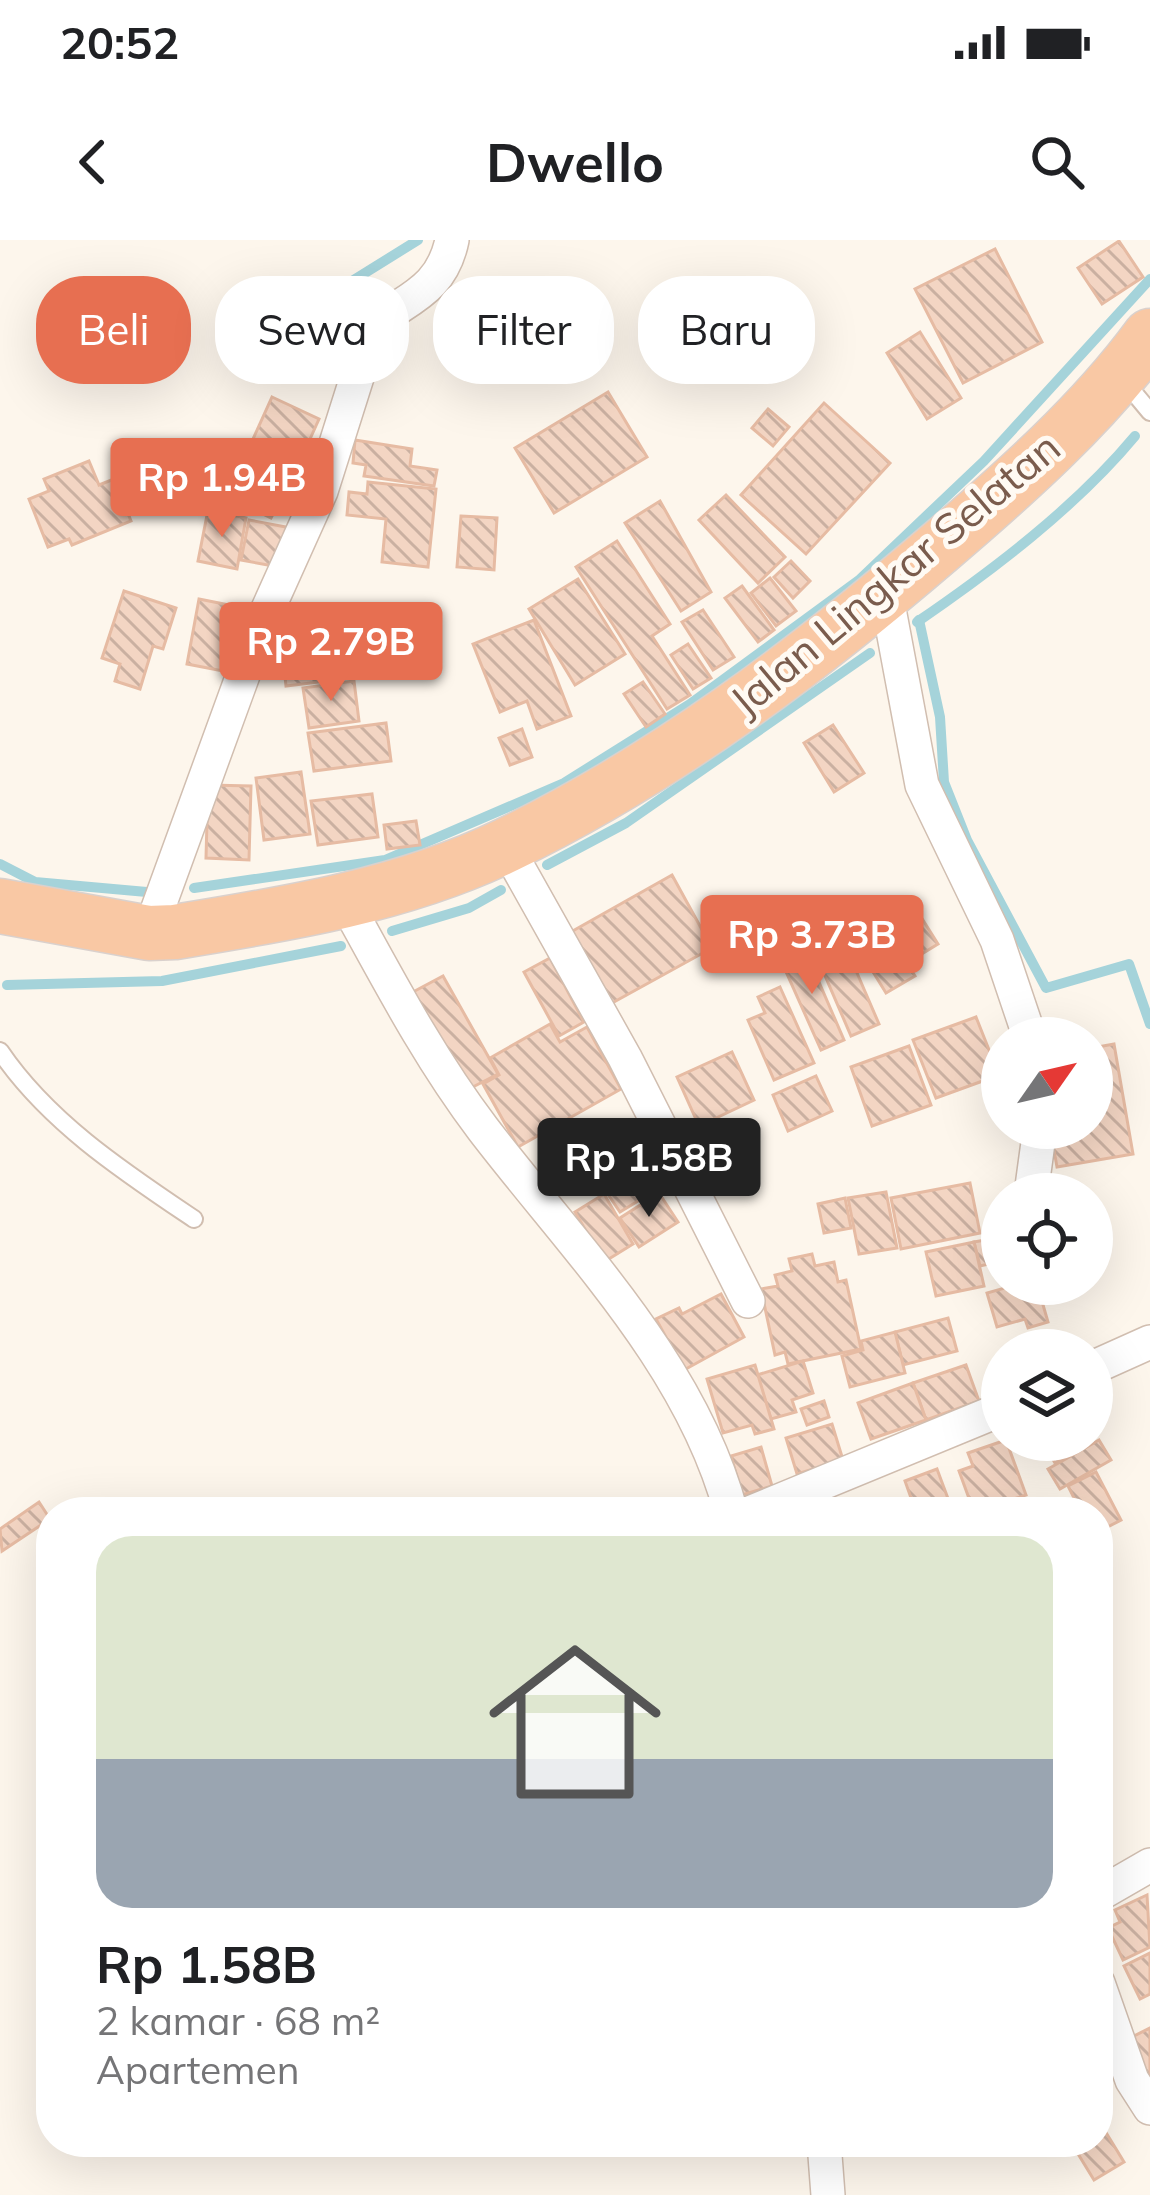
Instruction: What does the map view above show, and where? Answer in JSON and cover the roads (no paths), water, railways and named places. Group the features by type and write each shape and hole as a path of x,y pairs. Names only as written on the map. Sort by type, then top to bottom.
{"highway":[{"name":"Jalan Lingkar Selatan","path":"2,913 149,933 345,901 506,846 745,707 1140,375"}],"street":[{"path":"149,933 263,620 321,491 358,374 357,343 429,287 447,264 452,240"},
{"path":"886,593 922,785 997,940 1023,1017"},
{"path":"506,846 626,1058 748,1301"},
{"path":"345,901 413,1027 480,1125 669,1372 724,1497"},
{"path":"1113,1359 1150,1342"},
{"path":"788,1497 981,1418"},
{"path":"1113,1886 1150,1865"},
{"path":"1113,2026 1132,2080 1150,2108"},
{"path":"825,2157 828,2195"}],"lane":[{"path":"0,1051 17,1077 110,1163 194,1219"}],"waterway":[{"path":"360,276 418,240"},
{"path":"194,888 385,860 564,783 690,704 859,580 984,461 1150,279"},
{"path":"917,622 1032,536 1087,488 1135,436"},
{"path":"919,620 940,717 944,782 967,840 1046,988 1129,964 1150,1024"},
{"path":"547,865 626,823 870,653"},
{"path":"0,864 35,882 158,893"},
{"path":"392,931 469,908 501,890"},
{"path":"7,985 162,981 341,946"}]}
